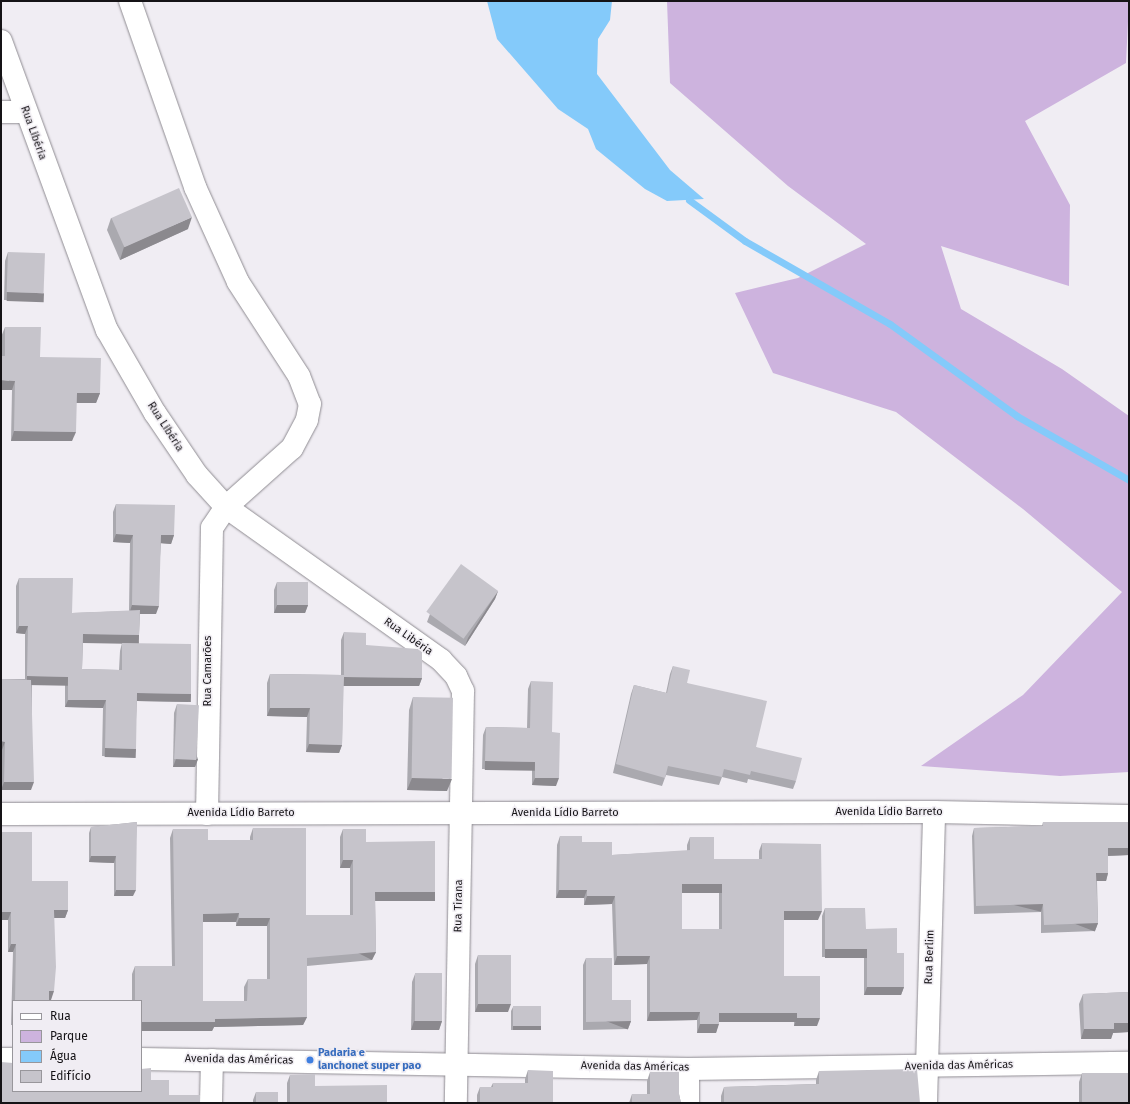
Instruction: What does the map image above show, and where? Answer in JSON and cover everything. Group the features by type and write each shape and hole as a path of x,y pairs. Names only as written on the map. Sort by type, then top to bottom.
{"street":[{"path":"130,1 201,202 238,282 299,376 310,404 306,420 292,448 226,507"},
{"name":"Rua Libéria","path":"1,41 25,112 107,330 192,469 226,507 441,660 456,676 463,690 464,709"},
{"path":"1,112 25,112"},
{"name":"Rua Camarões","path":"207,814 212,528 226,507"},
{"name":"Rua Tirana","path":"456,1103 464,709"},
{"name":"Avenida Lídio Barreto","path":"1,814 934,812 1129,816"},
{"name":"Rua Berlim","path":"926,1103 934,812"},
{"path":"1,1059 12,1059"},
{"name":"Avenida das Américas","path":"142,1059 457,1063 688,1069 926,1068 1129,1063"},
{"path":"211,1103 212,1060"},
{"path":"688,1069 688,1103"}],"green space":[{"path":"667,1 1129,1 1126,63 1025,121 1070,205 1069,286 941,246 961,309 1062,369 1129,416 1129,772 1060,776 921,766 1023,695 1122,592 1023,509 896,412 773,373 735,293 798,278 866,244 788,186 670,83"}],"water":[{"path":"487,1 612,1 610,20 598,39 597,74 670,170 704,199 667,201 645,189 596,149 588,129 558,109 497,39"}],"building":[{"path":"179,188 192,217 124,247 111,218"},
{"path":"8,252 45,253 44,293 7,292"},
{"path":"5,327 41,327 40,357 101,358 100,393 77,393 76,432 14,431 15,381 1,380 1,356 5,356"},
{"path":"116,504 175,505 174,535 161,535 159,606 132,605 133,535 116,534"},
{"path":"461,564 498,591 464,639 426,612"},
{"path":"19,578 73,578 72,613 140,610 139,635 83,634 82,669 122,670 122,643 191,644 191,694 137,693 136,749 105,748 106,700 68,700 68,677 27,676 28,626 19,626"},
{"path":"277,582 308,582 308,605 277,605"},
{"path":"344,632 366,633 366,645 418,649 422,652 422,678 344,677 342,745 309,744 310,708 270,708 270,674 344,675"},
{"path":"673,666 690,670 687,683 767,701 756,747 802,758 796,781 751,771 750,775 724,769 722,777 668,766 665,778 616,764 634,685 667,693"},
{"path":"1,679 31,680 34,782 4,782 5,742 1,741"},
{"path":"531,681 553,682 552,732 560,733 559,778 535,778 535,762 485,761 486,727 530,728"},
{"path":"413,697 453,698 452,779 412,778"},
{"path":"177,704 199,705 196,760 174,759"},
{"path":"137,822 136,890 116,890 116,856 91,856 91,827"},
{"path":"1043,822 1129,822 1129,848 1108,848 1108,873 1096,873 1098,923 1044,925 1043,904 976,906 974,828 1043,826"},
{"path":"253,828 306,828 306,915 353,915 353,860 343,860 343,829 366,829 366,842 435,841 435,892 375,892 376,952 307,958 307,1017 215,1019 215,1022 142,1022 142,1000 135,1000 135,966 175,966 173,829 208,829 208,840 253,840","holes":["239,913 239,918 270,918 270,979 248,979 247,1001 203,1001 203,914"]},
{"path":"1,832 32,832 32,881 68,881 68,910 54,910 56,967 54,991 49,991 49,1000 15,1000 16,944 11,944 11,912 1,912"},
{"path":"560,836 582,836 582,842 612,842 612,855 690,850 690,837 714,837 714,859 762,859 762,843 821,844 822,911 784,911 784,976 820,976 820,1018 797,1018 797,1013 719,1013 719,1024 700,1024 700,1012 650,1012 650,956 617,956 615,896 587,896 587,890 559,890","holes":["682,884 722,884 722,929 682,929"]},
{"path":"825,908 865,908 866,929 897,928 897,953 904,953 904,987 867,987 867,949 825,949"},
{"path":"478,955 511,955 511,1004 478,1004"},
{"path":"586,958 612,958 612,1000 631,1000 631,1021 586,1022"},
{"path":"415,973 442,973 442,1021 415,1021"},
{"path":"1129,992 1129,1023 1114,1023 1114,1029 1084,1029 1083,994"},
{"path":"513,1006 541,1006 541,1026 513,1026"},
{"path":"1,1062 12,1063 12,1092 142,1092 142,1069 151,1068 151,1080 169,1080 169,1095 200,1095 200,1103 1,1103"},
{"path":"917,1069 920,1103 724,1103 724,1087 819,1084 819,1071"},
{"path":"528,1070 553,1071 553,1103 480,1103 480,1087 493,1087 493,1083 528,1083"},
{"path":"650,1072 679,1072 679,1094 681,1103 632,1103 632,1094 650,1094"},
{"path":"1082,1073 1129,1073 1129,1103 1082,1103"},
{"path":"315,1074 315,1086 387,1085 387,1103 290,1103 290,1075"},
{"path":"256,1092 278,1092 278,1103 256,1103"}],"waterway":[{"path":"689,200 745,241 890,324 1017,416 1129,480"}],"place":[{"name":"Padaria e lanchonet super pao","path":"310,1060"}]}
